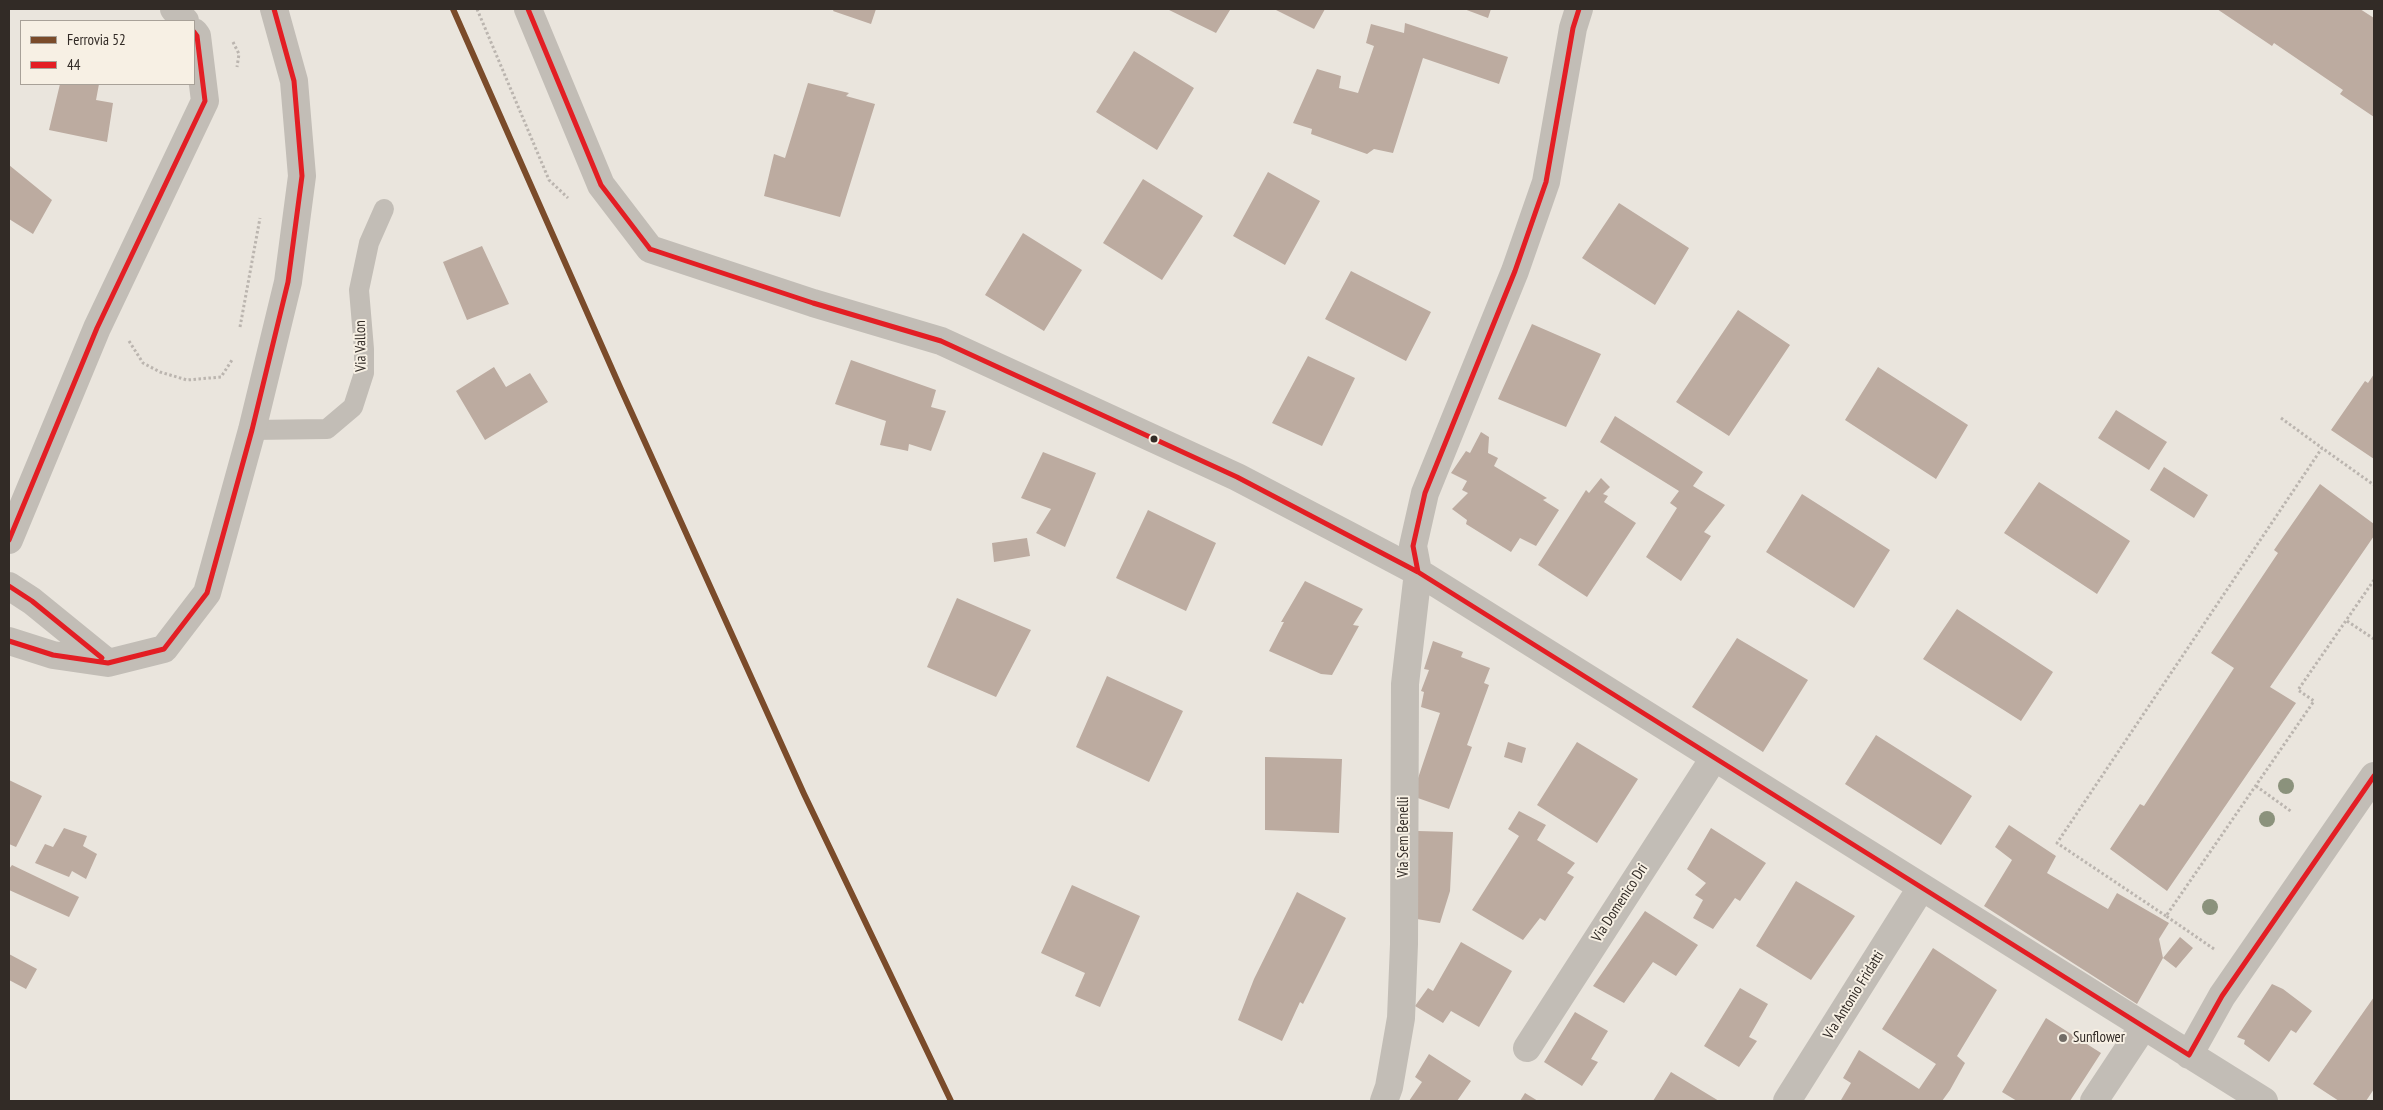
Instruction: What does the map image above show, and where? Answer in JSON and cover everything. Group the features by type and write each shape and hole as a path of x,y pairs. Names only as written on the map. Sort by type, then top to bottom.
{"street":[{"path":"174,9 183,20"},
{"path":"9,641 53,655 108,663 164,649 207,593 252,430 288,282 302,176 294,81 274,9"},
{"path":"528,9 602,185 650,249 813,303 941,340 1237,477 1418,572 2264,1101"},
{"name":"Via Sem Benelli","path":"1384,1101 1389,1087 1401,1018 1404,944 1406,684 1418,572 1413,546 1425,493 1515,271 1546,182 1573,28 1579,9"},
{"path":"9,540 97,328 205,101 197,36 195,33"},
{"path":"9,586 32,601 108,663"},
{"name":"Via Domenico Dri","path":"1527,1048 1714,758"},
{"path":"2189,1055 2222,996 2374,776"},
{"name":"Via Antonio Fridatti","path":"1787,1101 1922,888"},
{"path":"2094,1101 2143,1027"}],"lane":[{"name":"Via Vallon","path":"252,430 327,429 353,407 364,373 359,290 370,243 384,210"}],"path":[{"path":"231,39 239,54 236,72"},
{"path":"238,337 261,215"},
{"path":"130,334 129,342 143,363 160,372 188,380 221,377 235,356"},
{"path":"2281,418 2374,485"},
{"path":"2241,968 2057,843 2322,448"},
{"path":"2166,916 2314,700 2298,690 2374,580"},
{"path":"2347,620 2374,639"},
{"path":"2256,786 2292,812"}],"building":[{"path":"834,9 876,9 871,24 833,11"},
{"path":"1167,9 1228,9 1230,10 1216,33"},
{"path":"1274,9 1325,9 1314,29"},
{"path":"1464,9 1491,9 1488,18"},
{"path":"2217,9 2360,9 2374,18 2374,117 2340,94 2343,90 2274,43 2272,46"},
{"path":"1405,23 1508,57 1499,84 1423,58 1393,153 1374,149 1367,154 1311,134 1312,129 1293,123 1317,69 1341,76 1339,88 1358,93 1374,46 1366,43 1371,24 1404,33"},
{"path":"1134,51 1194,88 1157,150 1096,112"},
{"path":"808,83 849,93 846,96 875,104 840,217 764,196 774,154 785,158"},
{"path":"60,85 99,85 96,100 113,103 107,142 49,130"},
{"path":"9,165 52,200 33,234 9,219"},
{"path":"1268,172 1320,201 1285,265 1233,236"},
{"path":"1143,179 1203,216 1162,280 1103,243"},
{"path":"1619,203 1689,248 1655,305 1582,258"},
{"path":"1023,233 1082,270 1044,331 985,295"},
{"path":"482,246 509,304 467,320 443,262"},
{"path":"1351,271 1431,312 1406,361 1325,319"},
{"path":"1738,310 1790,345 1729,436 1676,402"},
{"path":"1532,324 1601,354 1566,427 1498,399"},
{"path":"1308,356 1355,378 1322,446 1272,423"},
{"path":"851,360 936,390 931,407 946,411 931,451 909,444 908,451 880,445 886,421 835,404"},
{"path":"494,367 506,387 530,373 548,402 485,440 456,391"},
{"path":"1878,367 1968,425 1936,479 1845,420"},
{"path":"2374,374 2374,459 2331,430 2365,381 2368,383"},
{"path":"2116,410 2167,442 2149,470 2098,438"},
{"path":"1615,416 1703,472 1693,486 1725,505 1704,532 1711,536 1681,581 1646,557 1677,508 1670,503 1679,491 1600,442"},
{"path":"1481,432 1489,437 1488,453 1498,458 1494,466 1547,498 1543,500 1559,510 1536,546 1520,538 1511,552 1466,524 1467,520 1452,509 1468,493 1462,490 1467,481 1451,473 1466,451 1470,453"},
{"path":"1043,452 1096,473 1065,547 1036,533 1051,509 1021,498"},
{"path":"2164,467 2208,495 2194,518 2150,490"},
{"path":"1601,478 1610,487 1603,494 1608,496 1604,502 1636,523 1587,597 1538,565 1586,490 1589,493"},
{"path":"2039,482 2130,541 2097,594 2004,533"},
{"path":"2320,484 2374,524 2374,536 2270,687 2296,703 2167,891 2110,849 2140,804 2144,806 2234,668 2211,653 2278,553 2274,550"},
{"path":"1802,494 1890,550 1854,608 1766,552"},
{"path":"1148,510 1216,543 1186,611 1116,578"},
{"path":"1027,538 1030,556 994,562 992,543"},
{"path":"1305,581 1363,609 1353,625 1359,626 1332,675 1321,674 1269,651 1284,622 1281,622"},
{"path":"957,598 1031,630 996,697 927,667"},
{"path":"1957,609 2053,672 2021,721 1923,659"},
{"path":"1737,638 1808,680 1763,752 1692,707"},
{"path":"1433,641 1463,652 1461,657 1490,668 1484,683 1489,685 1467,745 1472,747 1449,809 1412,796 1440,713 1421,707 1424,692 1421,691 1429,670 1424,669"},
{"path":"1107,676 1183,711 1149,782 1076,747"},
{"path":"1876,735 1972,796 1941,845 1845,784"},
{"path":"1508,742 1526,748 1522,763 1504,757"},
{"path":"1577,742 1638,779 1597,843 1537,805"},
{"path":"1265,757 1342,759 1339,833 1265,830"},
{"path":"9,780 42,796 16,847 9,844"},
{"path":"1519,811 1546,825 1537,840 1575,863 1567,873 1574,877 1545,921 1540,918 1523,940 1472,910 1519,836 1508,829"},
{"path":"2009,825 2056,856 2047,873 2108,909 2117,893 2169,923 2159,939 2163,958 2137,1004 1984,906 2012,860 1995,847"},
{"path":"64,828 87,836 83,846 97,854 86,879 72,871 69,877 35,863 45,844 53,847"},
{"path":"1711,828 1766,863 1740,901 1735,898 1713,929 1693,918 1703,900 1695,895 1706,883 1687,869"},
{"path":"1418,831 1453,832 1450,891 1440,923 1417,919"},
{"path":"12,865 79,897 69,917 9,890 9,869"},
{"path":"1796,881 1855,916 1811,980 1756,946"},
{"path":"1072,885 1140,916 1100,1007 1075,996 1085,973 1041,953"},
{"path":"1297,892 1346,918 1303,1004 1300,1002 1282,1041 1238,1020 1254,979"},
{"path":"1645,911 1698,945 1676,976 1653,962 1624,1003 1593,986"},
{"path":"2180,937 2193,948 2176,968 2163,958"},
{"path":"1461,942 1512,971 1479,1027 1451,1011 1443,1023 1415,1006 1428,988 1433,991"},
{"path":"1933,948 1997,990 1957,1056 1965,1063 1950,1090 1942,1101 1841,1100 1851,1083 1843,1078 1859,1050 1919,1089 1936,1064 1882,1029"},
{"path":"9,954 37,969 26,989 9,980"},
{"path":"2272,984 2283,989 2312,1011 2296,1033 2291,1030 2269,1062 2244,1044 2245,1040 2237,1037"},
{"path":"1740,988 1768,1004 1749,1037 1757,1041 1739,1067 1704,1046"},
{"path":"2374,997 2374,1089 2366,1101 2339,1101 2313,1084"},
{"path":"1575,1012 1608,1031 1591,1059 1598,1062 1582,1086 1544,1062"},
{"path":"2046,1018 2101,1053 2070,1101 2017,1101 2002,1092"},
{"path":"1429,1054 1471,1081 1457,1101 1409,1101 1422,1082 1415,1077"},
{"path":"1671,1072 1719,1101 1653,1101"},
{"path":"1525,1093 1538,1101 1520,1101"}],"rail line":[{"name":"52","path":"453,9 620,387 804,794 951,1101"}],"transit line":[{"name":"44","path":"9,641 53,655 108,663 164,649 207,593 252,430 288,282 302,176 294,81 274,9"},
{"name":"44","path":"528,9 601,185 650,249"},
{"name":"44","path":"1418,572 1413,546 1425,493 1515,271 1546,182 1573,28 1579,9"},
{"name":"44","path":"9,540 97,328 205,101 197,36 195,33"},
{"name":"44","path":"650,249 813,303 941,341 1237,477 1418,572 2189,1055 2222,996 2374,776"},
{"name":"44","path":"9,586 32,601 102,658"}],"place":[{"name":"Sunflower","path":"2063,1038"}]}
